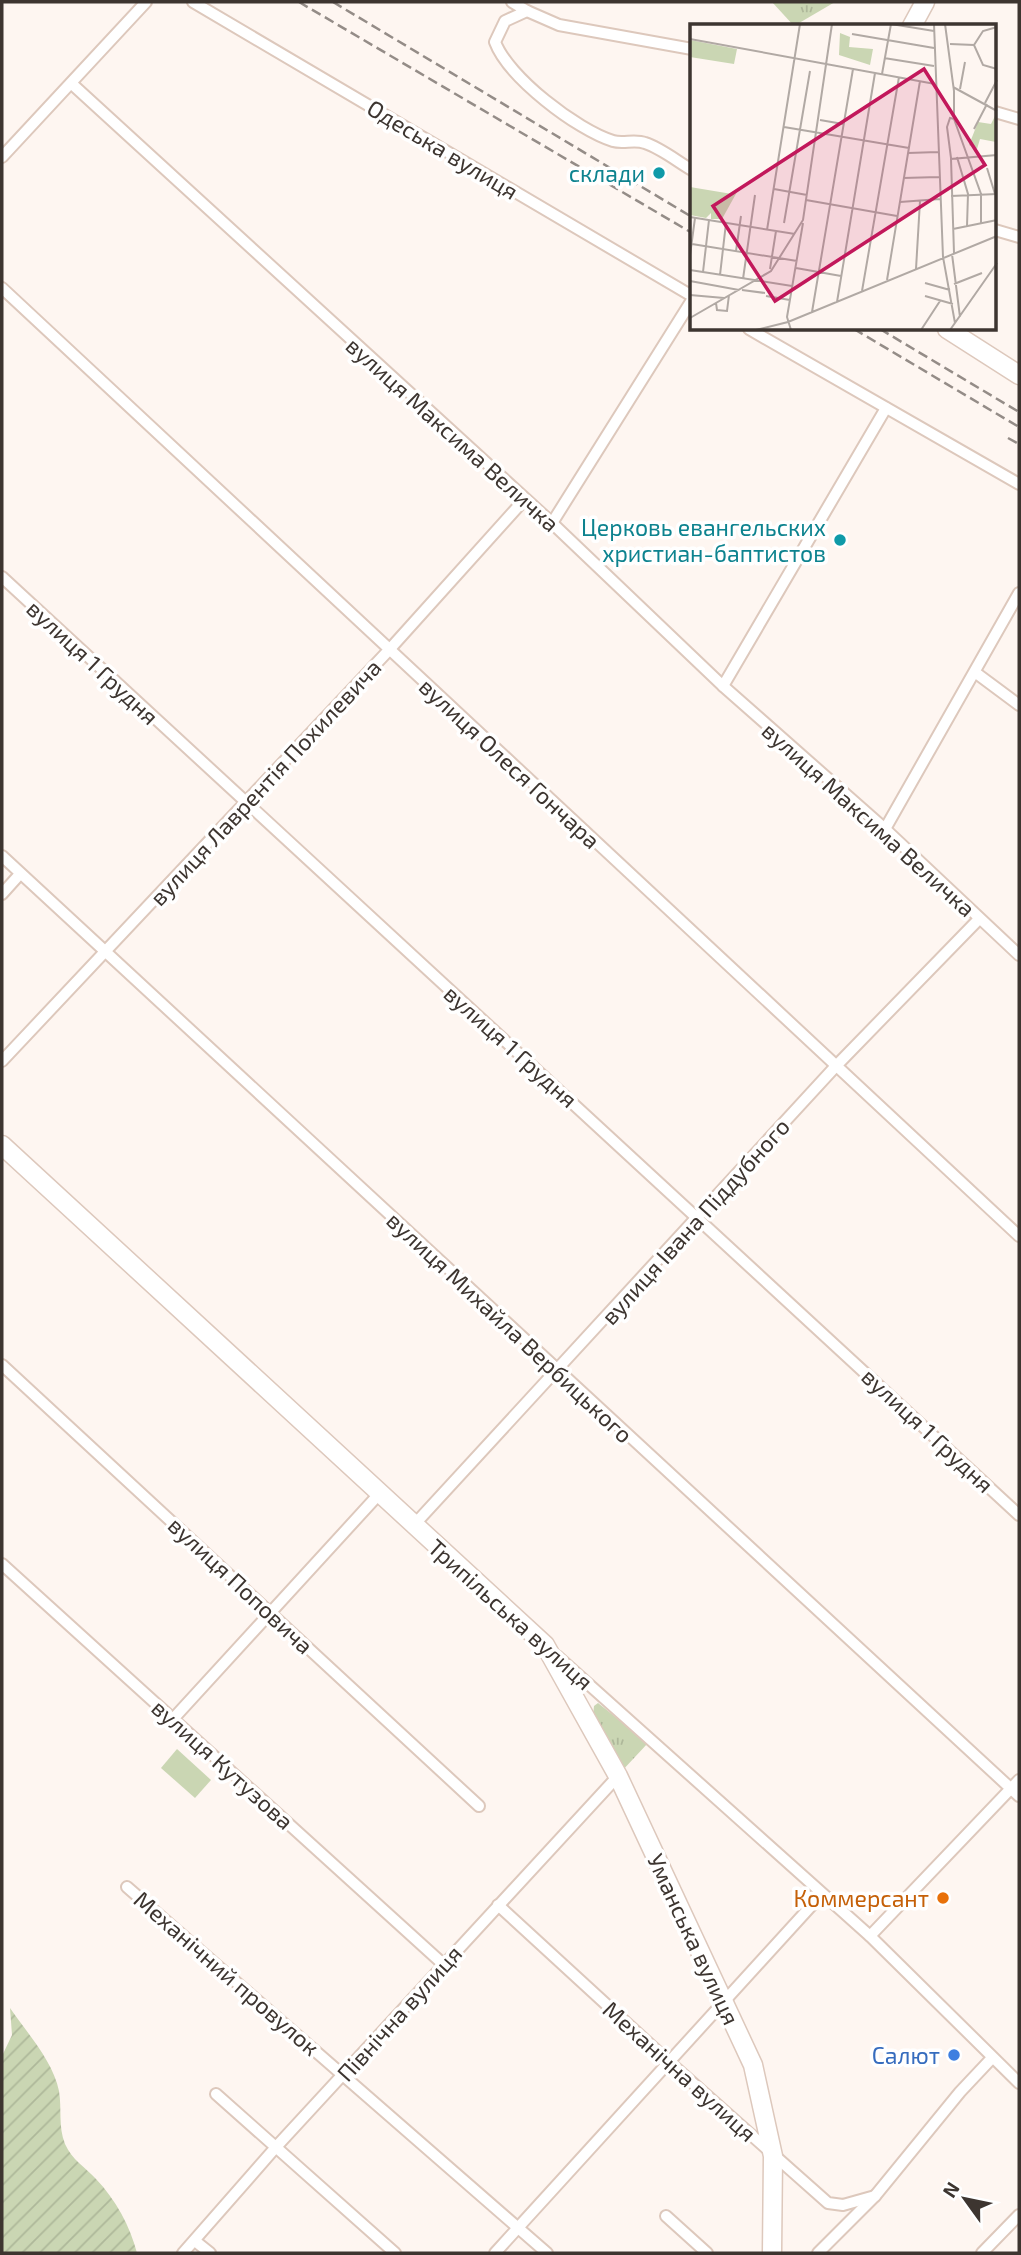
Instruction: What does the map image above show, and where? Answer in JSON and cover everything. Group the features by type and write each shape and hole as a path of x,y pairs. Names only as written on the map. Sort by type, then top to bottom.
{"main road":[{"path":"913,24 925,2"},
{"path":"950,331 1019,376"},
{"name":"Трипільська вулиця","path":"2,1145 545,1645"},
{"name":"Уманська вулиця","path":"545,1645 618,1776 753,2065 773,2156 772,2253"}],"street":[{"path":"2,157 146,2"},
{"name":"Одеська вулиця","path":"193,2 690,297"},
{"path":"512,2 527,12 559,25 690,49"},
{"path":"527,12 505,22 495,42 510,67 550,103 599,135 616,142 645,142 690,169"},
{"name":"вулиця Максима Величка","path":"72,84 552,523 723,686 885,829 1019,955"},
{"path":"996,112 1019,119"},
{"path":"996,230 1019,237"},
{"name":"вулиця Олеся Гончара","path":"2,288 835,1068 1019,1236"},
{"path":"552,523 690,301"},
{"path":"752,331 1019,484"},
{"path":"723,686 886,408"},
{"name":"вулиця Лаврентія Похилевича","path":"2,1061 389,650 524,500"},
{"name":"вулиця 1 Грудня","path":"2,577 1019,1515"},
{"path":"885,829 976,673 1019,593"},
{"path":"976,673 1019,705"},
{"name":"вулиця Михайла Вербицького","path":"2,856 557,1372 1017,1788"},
{"path":"2,894 20,874"},
{"name":"вулиця Івана Піддубного","path":"414,1525 835,1068 979,919"},
{"name":"вулиця Поповича","path":"2,1365 479,1806"},
{"path":"173,1719 273,1613 380,1493"},
{"name":"вулиця Кутузова","path":"2,1564 443,1964"},
{"name":"Трипільська вулиця","path":"545,1645 870,1936 1019,2083"},
{"name":"Північна вулиця","path":"183,2253 276,2147 618,1776"},
{"path":"870,1936 1017,1788"},
{"name":"Механічний провулок","path":"127,1887 547,2253"},
{"path":"495,2253 822,1894"},
{"name":"Механічна вулиця","path":"498,1905 669,2063 828,2203 843,2205 875,2196"},
{"path":"818,2253 875,2196 992,2058"},
{"path":"216,2094 395,2253"},
{"path":"982,2253 1019,2215"},
{"path":"666,2216 706,2253"},
{"path":"195,2241 210,2253"}],"green space":[{"path":"772,2 835,2 797,24 792,24"},
{"path":"598,1703 648,1743 621,1772 593,1716 594,1706"},
{"path":"177,1749 211,1780 195,1798 161,1768"},
{"path":"10,2008 39,2048 56,2080 62,2131 68,2150 116,2205 137,2253 2,2253 2,2056 12,2035"}],"railway":[{"path":"299,2 690,232"},
{"path":"333,2 690,216"},
{"path":"857,331 1019,427"},
{"path":"883,331 1019,412"},
{"path":"1008,438 1019,444"}],"place":[{"name":"склади","path":"659,173"},
{"name":"Церковь евангельских христиан-баптистов","path":"840,540"},
{"name":"Коммерсант","path":"943,1898"},
{"name":"Салют","path":"954,2055"}]}
